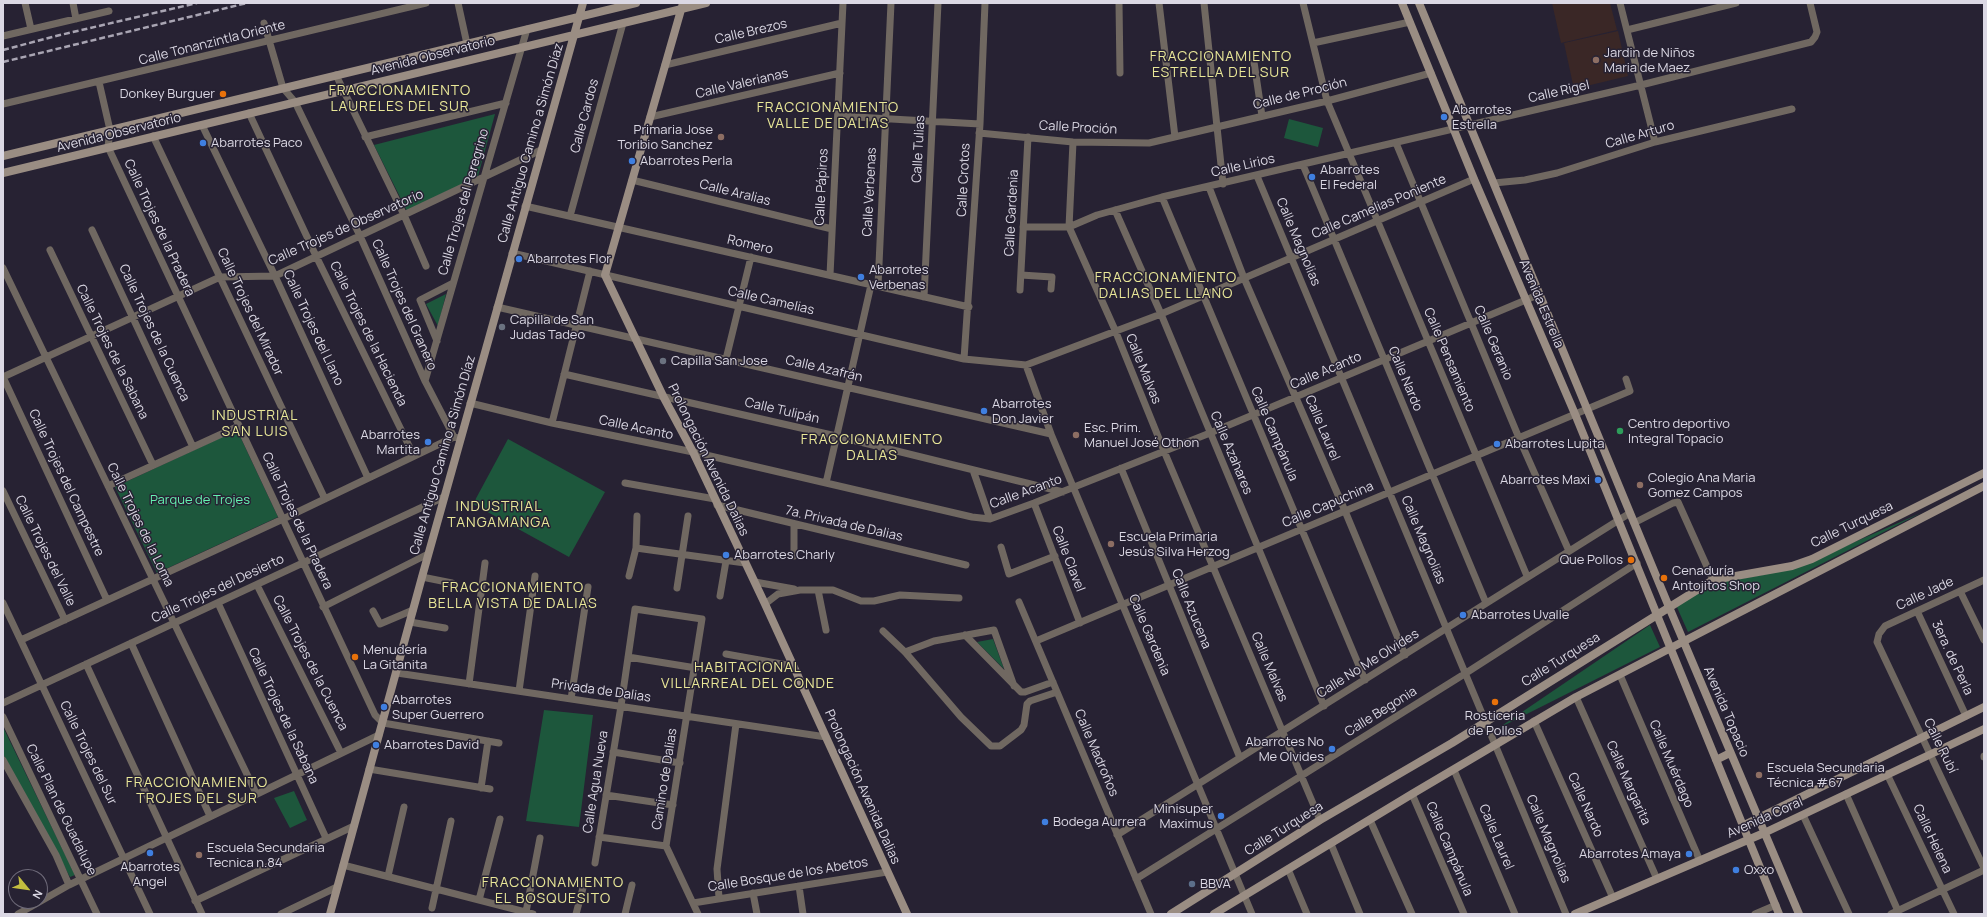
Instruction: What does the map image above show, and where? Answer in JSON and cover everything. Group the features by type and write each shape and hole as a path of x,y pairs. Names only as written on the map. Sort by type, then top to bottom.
{"street":[{"path":"25,3 31,29"},
{"path":"73,3 76,19"},
{"name":"Calle Tonanzintla Oriente","path":"3,104 426,3"},
{"path":"458,3 467,44"},
{"name":"Calle Antiguo Camino a Simón Díaz","path":"330,914 444,497 457,438 470,403 583,3"},
{"name":"Avenida Observatorio","path":"3,156 636,3"},
{"name":"Avenida Observatorio","path":"3,173 623,23 682,6 706,3"},
{"name":"Calle Pápiros","path":"830,275 843,3"},
{"name":"Calle Verbenas","path":"826,483 860,334 874,286 886,119 891,3"},
{"name":"Calle Tulias","path":"924,297 938,3"},
{"name":"Calle Crotos","path":"964,359 969,307 980,124 985,3"},
{"path":"1119,3 1120,73"},
{"path":"1159,3 1174,137"},
{"path":"1204,3 1223,184"},
{"name":"Calle Pensamiento","path":"1303,3 1327,101 1527,576"},
{"name":"Avenida Estrella","path":"1402,3 1474,179 1575,414 1657,614"},
{"name":"Avenida Estrella","path":"1419,3 1669,607"},
{"path":"1620,3 1655,142"},
{"path":"1627,30 1736,3"},
{"name":"Calle Rigel","path":"1470,126 1641,85 1810,42 1816,37 1817,32 1810,3"},
{"path":"605,275 682,6"},
{"path":"3,36 109,11"},
{"path":"1313,43 1410,22"},
{"name":"Calle Trojes del Granero","path":"264,23 283,88 295,102 360,236 425,380 457,438"},
{"name":"Calle Cardos","path":"570,216 623,23"},
{"name":"Calle Brezos","path":"664,65 842,23"},
{"name":"Calle Trojes del Peregrino","path":"425,380 527,29"},
{"path":"1254,62 1262,116"},
{"name":"Calle Valerianas","path":"650,117 840,73"},
{"name":"Calle de Proción","path":"1174,137 1327,101 1431,73"},
{"path":"336,75 404,215 426,266"},
{"path":"99,82 110,130 108,148"},
{"path":"365,137 506,103"},
{"name":"Calle Arturo","path":"1494,183 1525,180 1557,172 1655,142 1792,109"},
{"name":"Calle Trojes de la Hacienda","path":"249,113 316,256 414,456"},
{"path":"838,116 980,124"},
{"name":"Calle Trojes del Llano","path":"202,125 275,276 368,478"},
{"name":"Calle Lirios","path":"1023,228 1068,227 1097,215 1162,197 1470,126"},
{"name":"Calle Proción","path":"979,133 1073,142 1149,142 1174,137"},
{"name":"Calle Trojes del Mirador","path":"153,136 326,499"},
{"name":"Calle Gardenia","path":"1020,290 1028,137"},
{"name":"Calle Malvas","path":"1073,142 1068,227 1115,330 1164,451 1320,820"},
{"name":"Calle Geranio","path":"1396,143 1519,438 1569,551"},
{"name":"Calle Trojes de la Pradera","path":"108,148 323,607 375,715 383,723"},
{"name":"Calle Trojes de Observatorio","path":"3,377 220,277 275,276 541,150"},
{"name":"Calle Nardo","path":"1303,165 1486,603"},
{"name":"Calle Magnolias","path":"1257,176 1566,914"},
{"name":"Calle Camelias Poniente","path":"1026,365 1115,330 1161,314 1474,179"},
{"name":"Calle Aralias","path":"632,180 832,229"},
{"name":"Calle Laurel","path":"1209,187 1244,278 1345,511 1405,655"},
{"name":"Calle Campánula","path":"1162,197 1202,296 1302,529 1364,680"},
{"name":"Romero","path":"526,206 969,307"},
{"name":"Calle Azahares","path":"1115,210 1161,314 1324,706"},
{"name":"Calle Trojes de la Cuenca","path":"92,230 193,447"},
{"name":"Calle Trojes de la Sabana","path":"50,250 153,466"},
{"name":"Calle Camelias","path":"512,253 964,359 1026,365"},
{"path":"726,359 750,257"},
{"name":"Calle Trojes de la Loma","path":"3,268 256,793"},
{"path":"552,423 590,271"},
{"name":"Prolongación Avenida Dalias","path":"605,275 664,398 693,452 755,582 906,914"},
{"path":"1020,275 1052,277 1052,289"},
{"path":"436,341 420,300 454,283"},
{"name":"Calle Acanto","path":"470,403 552,423 693,452 972,517 990,519 1074,488 1210,433 1525,299 1540,294"},
{"name":"Calle Azafrán","path":"497,307 1051,434"},
{"name":"Calle Gardenia","path":"1026,365 1051,434 1252,914"},
{"name":"Calle Tulipán","path":"564,374 836,436 1063,492"},
{"name":"Calle Trojes del Campestre","path":"3,377 107,600"},
{"name":"Calle Capuchina","path":"1036,641 1630,391 1626,379"},
{"path":"108,486 239,426"},
{"path":"21,640 153,578 283,520 414,456 457,438"},
{"name":"Calle Azucena","path":"1121,468 1240,758"},
{"path":"973,470 990,519"},
{"name":"Calle Turquesa","path":"1171,914 1320,820 1486,722 1657,614 1714,580 1792,566 1812,558 1984,473"},
{"name":"7a. Privada de Dalias","path":"625,483 716,502 794,524 966,565"},
{"name":"Calle Turquesa","path":"1214,914 1576,697 1984,486"},
{"name":"Calle Trojes del Valle","path":"3,491 65,620"},
{"name":"Calle Trojes del Desierto","path":"3,703 444,497"},
{"path":"1634,523 1673,503 1678,502 1714,580"},
{"name":"Calle Clavel","path":"1034,503 1080,623"},
{"name":"Calle No Me Olvides","path":"1117,834 1283,732 1527,576 1630,513"},
{"path":"629,576 636,548 637,516"},
{"path":"677,588 688,516"},
{"path":"794,524 794,556"},
{"path":"1001,547 1009,574 1055,556"},
{"path":"636,548 745,563"},
{"path":"323,607 428,554"},
{"path":"720,596 726,561"},
{"path":"469,684 485,563"},
{"name":"Calle Begonia","path":"1136,879 1466,673 1637,563"},
{"path":"518,691 535,576"},
{"path":"422,577 452,583"},
{"name":"Calle Jade","path":"1879,634 1884,626 1984,580"},
{"path":"755,582 800,590 840,592 860,601 874,601 900,595 959,598"},
{"name":"Calle Trojes de la Cuenca","path":"258,585 341,753"},
{"path":"571,699 588,587"},
{"path":"765,604 778,594 800,590"},
{"path":"818,590 826,630"},
{"path":"1960,591 1984,640"},
{"name":"Calle Madroños","path":"1019,602 1151,914"},
{"name":"Calle Trojes del Sur","path":"3,603 125,857 150,914"},
{"name":"Calle Trojes de la Sabana","path":"218,603 326,838"},
{"name":"Avenida Topacio","path":"1669,607 1798,914"},
{"name":"Camino de Dalias","path":"628,657 635,609 702,619 696,668 666,846"},
{"path":"373,611 380,624 413,610"},
{"name":"3era. de Perla","path":"1917,611 1966,716"},
{"name":"Avenida Topacio","path":"1657,614 1672,648 1747,839 1779,914"},
{"path":"410,622 445,628"},
{"path":"905,652 934,641 994,630 1014,686"},
{"path":"883,631 905,652 961,717 992,746 996,747 1021,730 1024,725 1026,708 1030,700 1057,692"},
{"name":"Calle Rubí","path":"1879,634 1877,642 1984,869"},
{"path":"965,635 1021,692 1053,682"},
{"path":"131,643 210,816"},
{"path":"726,654 793,666"},
{"path":"628,657 696,668"},
{"name":"Calle Agua Nueva","path":"595,863 628,657"},
{"path":"86,664 202,914"},
{"name":"Privada de Dalias","path":"397,673 826,737"},
{"name":"Calle Muérdago","path":"1620,675 1700,861"},
{"name":"Calle Margarita","path":"1576,697 1657,879"},
{"name":"Avenida Coral","path":"1742,826 1922,736 1984,707"},
{"name":"Calle Plan de Guadalupe","path":"3,717 97,914"},
{"name":"Calle Nardo","path":"1534,721 1613,898"},
{"path":"383,723 499,743"},
{"path":"719,898 717,869 736,724"},
{"name":"Avenida Coral","path":"1575,914 1764,833 1984,729"},
{"path":"18,914 29,911 69,885 167,836 379,735"},
{"path":"481,788 488,741"},
{"path":"613,752 680,763"},
{"path":"1716,760 1730,753"},
{"path":"3,760 56,854 69,885"},
{"path":"369,770 490,789"},
{"name":"Calle Laurel","path":"1454,770 1515,914"},
{"name":"Calle Helena","path":"1888,774 1954,914"},
{"name":"Calle Campánula","path":"1412,794 1464,914"},
{"path":"1846,794 1894,912 1984,869"},
{"path":"606,795 673,805"},
{"path":"388,876 404,807"},
{"path":"1803,814 1849,914"},
{"path":"479,900 500,819"},
{"path":"1370,820 1412,914"},
{"path":"432,908 451,821"},
{"path":"195,901 354,826"},
{"path":"526,912 540,838"},
{"path":"599,838 666,846 698,914"},
{"path":"1331,844 1360,914"},
{"path":"343,865 534,914"},
{"path":"1288,869 1307,914"},
{"name":"Calle Bosque de los Abetos","path":"693,903 753,892 887,872"},
{"path":"576,914 584,884"},
{"path":"625,914 632,885"},
{"path":"798,886 803,914"},
{"path":"281,914 337,887"},
{"path":"753,892 757,914"},
{"path":"1755,914 1776,906"}],"shaded area":[{"path":"1552,3 1610,3 1617,30 1561,43"},
{"name":"Jardin de Niños Maria de Maez","path":"1618,31 1628,76 1574,89 1564,43"}],"green space":[{"path":"495,114 478,176 407,211 374,145"},
{"path":"1289,119 1323,128 1318,147 1284,138"},
{"path":"446,294 438,326 426,304"},
{"name":"Parque de Trojes","path":"237,430 278,517 157,573 115,487"},
{"path":"508,439 605,492 569,557 473,504"},
{"path":"1921,513 1688,632 1676,605 1710,584 1762,575 1802,565"},
{"path":"1650,625 1660,647 1497,729"},
{"path":"993,639 1004,669 977,642"},
{"path":"544,710 593,715 579,827 526,821"},
{"path":"3,727 75,875 70,877 3,754"},
{"path":"294,791 307,820 290,828 274,798"}],"railway":[{"path":"3,50 197,3"},
{"path":"3,62 247,3"}],"place":[{"name":"Jardin de Niños Maria de Maez","path":"1596,60"},
{"name":"Donkey Burguer","path":"223,94"},
{"name":"Abarrotes Estrella","path":"1444,117"},
{"name":"Primaria Jose Toribio Sanchez","path":"721,137"},
{"name":"Abarrotes Paco","path":"203,143"},
{"name":"Abarrotes Perla","path":"632,161"},
{"name":"Abarrotes El Federal","path":"1312,177"},
{"name":"Abarrotes Flor","path":"519,259"},
{"name":"Abarrotes Verbenas","path":"861,277"},
{"name":"Capilla de San Judas Tadeo","path":"502,327"},
{"name":"Capilla San Jose","path":"663,361"},
{"name":"Abarrotes Don Javier","path":"984,411"},
{"name":"Centro deportivo Integral Topacio","path":"1620,431"},
{"name":"Esc. Prim. Manuel José Othon","path":"1076,435"},
{"name":"Abarrotes Martita","path":"428,442"},
{"name":"Abarrotes Lupita","path":"1497,444"},
{"name":"Abarrotes Maxi","path":"1598,480"},
{"name":"Colegio Ana Maria Gomez Campos","path":"1640,485"},
{"name":"Escuela Primaria Jesús Silva Herzog","path":"1111,544"},
{"name":"Abarrotes Charly","path":"726,555"},
{"name":"Que Pollos","path":"1631,560"},
{"name":"Cenaduría Antojitos Shop","path":"1664,578"},
{"name":"Abarrotes Uvalle","path":"1463,615"},
{"name":"Menudería La Gitanita","path":"355,657"},
{"name":"Rosticeria de Pollos","path":"1495,702"},
{"name":"Abarrotes Super Guerrero","path":"384,707"},
{"name":"Abarrotes David","path":"376,745"},
{"name":"Abarrotes No Me Olvides","path":"1332,749"},
{"name":"Escuela Secundaria Técnica #67","path":"1759,775"},
{"name":"Minisuper Maximus","path":"1221,816"},
{"name":"Bodega Aurrera","path":"1045,822"},
{"name":"Abarrotes Angel","path":"150,853"},
{"name":"Abarrotes Amaya","path":"1689,854"},
{"name":"Escuela Secundaria Tecnica n.84","path":"199,855"},
{"name":"Oxxo","path":"1736,870"},
{"name":"BBVA","path":"1192,884"}],"district":[{"name":"FRACCIONAMIENTO ESTRELLA DEL SUR","path":"1221,66"},
{"name":"FRACCIONAMIENTO LAURELES DEL SUR","path":"400,100"},
{"name":"FRACCIONAMIENTO VALLE DE DALIAS","path":"828,116"},
{"name":"FRACCIONAMIENTO DALIAS DEL LLANO","path":"1166,286"},
{"name":"INDUSTRIAL SAN LUIS","path":"255,424"},
{"name":"FRACCIONAMIENTO DALIAS","path":"872,448"},
{"name":"INDUSTRIAL TANGAMANGA","path":"499,516"},
{"name":"FRACCIONAMIENTO BELLA VISTA DE DALIAS","path":"513,596"},
{"name":"HABITACIONAL VILLARREAL DEL CONDE","path":"748,676"},
{"name":"FRACCIONAMIENTO TROJES DEL SUR","path":"197,792"},
{"name":"FRACCIONAMIENTO EL BOSQUESITO","path":"553,892"}]}
